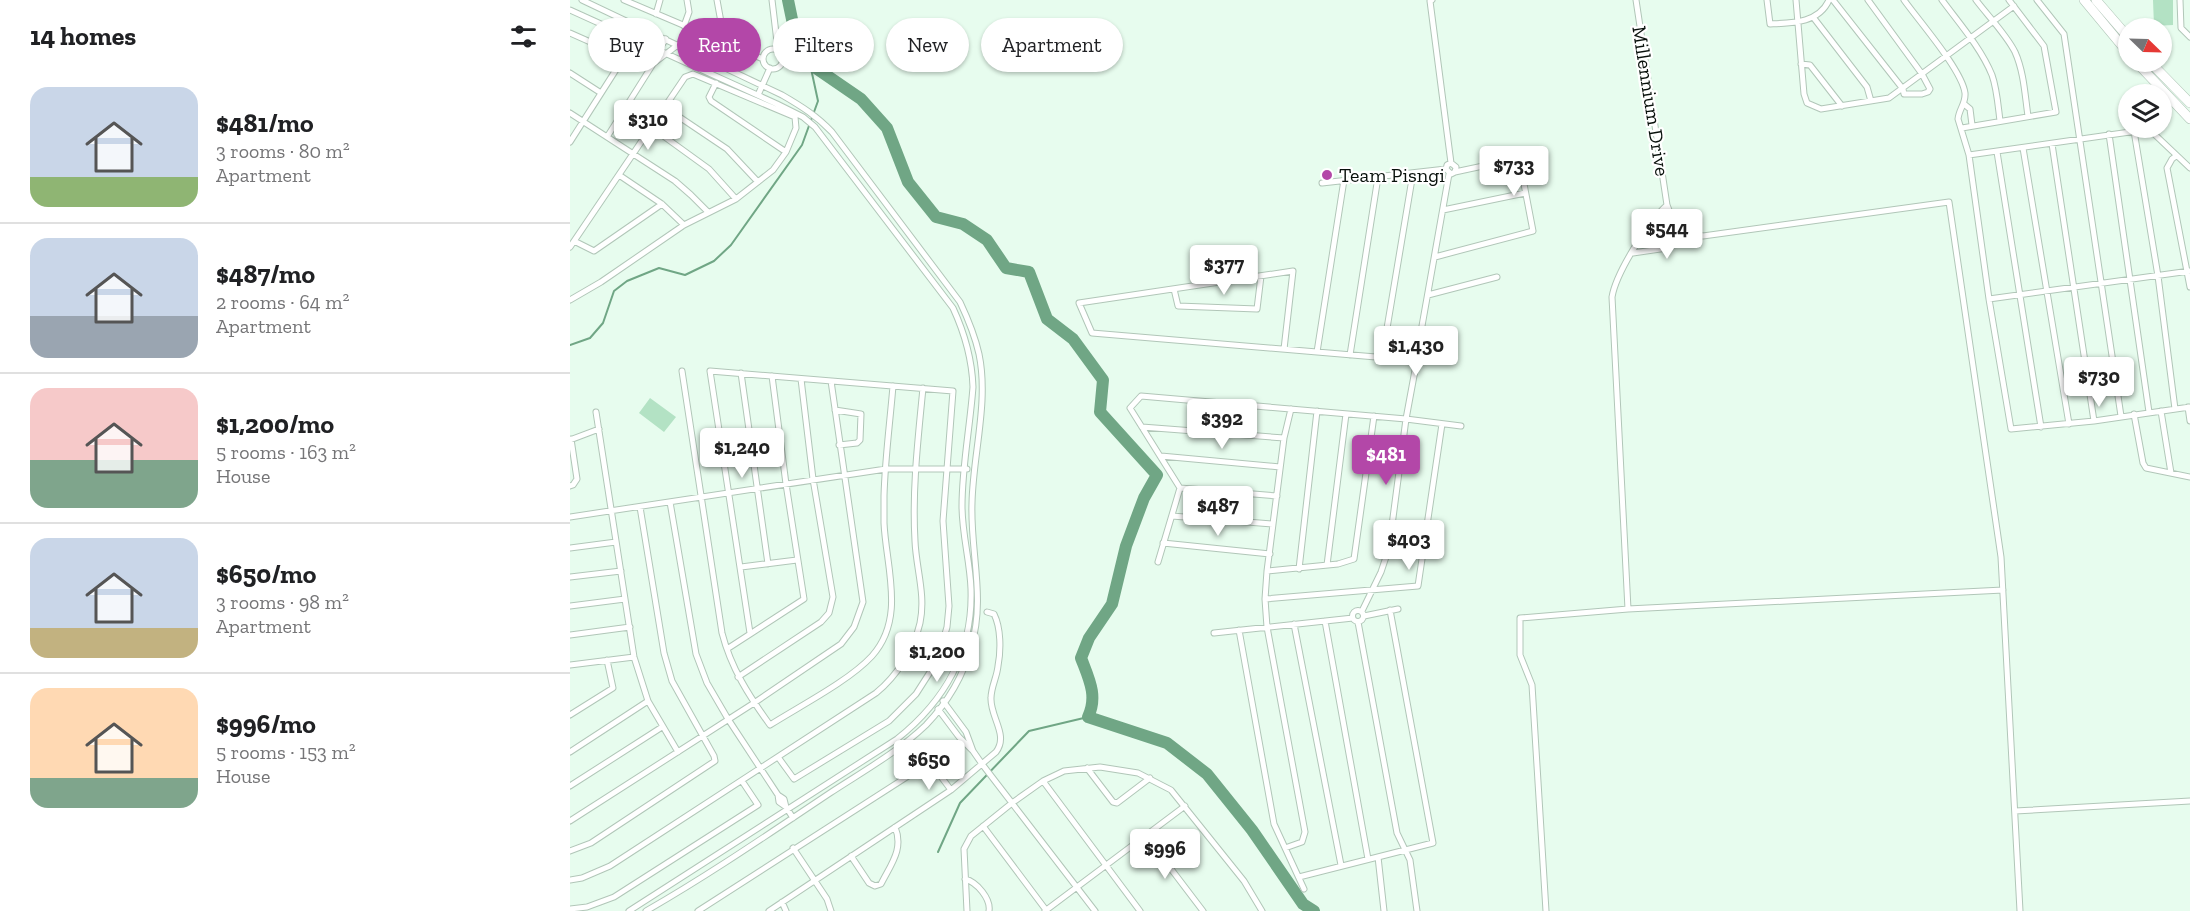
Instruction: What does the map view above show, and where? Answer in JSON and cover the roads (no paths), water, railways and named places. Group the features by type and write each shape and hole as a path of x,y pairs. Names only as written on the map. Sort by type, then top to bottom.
{"highway":[{"path":"2084,0 2118,41"},
{"path":"2096,0 2118,25"},
{"path":"2146,72 2190,118"},
{"path":"2160,72 2190,103"}],"street":[{"path":"582,0 677,44"},
{"path":"624,0 677,23"},
{"path":"656,14 660,0"},
{"path":"687,0 689,12 687,18"},
{"path":"717,0 720,18"},
{"path":"772,0 774,18"},
{"path":"1411,360 1413,355 1417,354 1450,172 1447,165 1451,164 1430,1 1432,0"},
{"name":"Millennium Drive","path":"1636,0 1666,205 1674,223 1684,232"},
{"path":"1767,0 1770,24 1797,22 1813,17 1831,0 1903,89 1904,94 1929,92 1930,89 1922,75 1868,0"},
{"path":"1796,0 1807,103 1821,110 1889,98 2013,6"},
{"path":"1904,0 1946,57 1965,92 1964,104 1958,119 1969,155 1989,299 2011,429 2094,421 2189,407 2190,421"},
{"path":"1942,0 1971,39 1991,72 2000,121"},
{"path":"1976,0 2015,53 2021,72 2028,117"},
{"path":"1962,128 2056,112 2044,46 2009,0"},
{"path":"2037,0 2064,34 2121,416"},
{"path":"2180,0 2181,28 2190,37"},
{"path":"570,10 588,18"},
{"path":"1813,17 1867,87 1871,101"},
{"path":"570,33 615,53 620,58 619,65 570,142"},
{"path":"665,55 677,46"},
{"path":"773,50 768,50 763,59 764,63 773,68"},
{"path":"629,911 786,808 897,739 918,722 940,698 952,677 970,624 971,586 963,529 972,370 963,330 953,308 815,127 803,117 665,52"},
{"path":"1802,64 1810,65 1842,106"},
{"path":"758,95 770,68"},
{"path":"607,137 648,72"},
{"path":"646,911 793,818 902,745 924,726 945,703 958,680 971,647 976,626 978,587 971,504 980,418 981,371 979,354 960,302 832,132 808,110 735,72"},
{"path":"570,73 601,93"},
{"path":"570,247 685,77 693,74 795,117 796,128 786,152 773,170 736,199 684,225 601,282 570,300"},
{"path":"716,83 709,96 711,101 786,152"},
{"path":"1964,104 1970,109 1972,125"},
{"path":"666,108 728,149 758,182"},
{"path":"570,112 675,181 708,212"},
{"path":"651,127 709,170 736,199"},
{"path":"1969,155 2118,134"},
{"path":"2109,135 2149,412"},
{"path":"2135,138 2158,276 2175,409"},
{"path":"2158,138 2190,168"},
{"path":"2052,144 2094,421"},
{"path":"2023,148 2069,424"},
{"path":"1997,152 2041,427"},
{"path":"1322,183 1413,173 1450,172 1534,155"},
{"path":"2176,156 2167,168 2189,271 2190,287"},
{"path":"1435,257 1533,231 1519,158"},
{"path":"1382,358 1413,173"},
{"path":"619,175 662,204 684,225"},
{"path":"1350,355 1378,177"},
{"path":"1317,352 1344,180"},
{"path":"1443,210 1525,193"},
{"path":"1633,253 1667,248 1684,232 1703,236 1949,202 2001,557 2020,911"},
{"path":"574,241 594,251 662,204"},
{"path":"1628,609 1612,297 1613,287 1657,214 1666,205"},
{"path":"1989,299 2189,271"},
{"path":"1284,349 1293,272 1079,303 1092,333 1411,360 1416,365"},
{"path":"1174,289 1178,306 1257,309 1261,276"},
{"path":"1428,295 1497,277"},
{"path":"1214,633 1325,621 1362,620 1389,548 1406,419 1416,365 1422,360 1417,354"},
{"path":"682,371 727,649 738,677 770,725 853,673 873,655 889,623 893,593 884,524 893,386"},
{"path":"750,633 711,371 953,391 943,521 950,606 941,648 932,669 916,694 889,721 794,778 778,757"},
{"path":"741,374 768,564"},
{"path":"727,649 804,599 772,376"},
{"path":"738,677 821,622 831,607 833,597 813,479 801,379"},
{"path":"570,821 754,703 841,644 860,614 863,602 831,381"},
{"path":"570,880 582,879 610,866 886,685 898,671 920,623 922,594 915,542 916,468 923,388"},
{"path":"1158,562 1180,488 1130,408 1141,396 1406,419 1461,426"},
{"path":"1285,848 1302,842 1305,832 1267,627 1264,599 1284,438 1291,409"},
{"path":"835,410 861,414 860,440 857,443 839,445"},
{"path":"1299,569 1317,411"},
{"path":"2161,411 2171,473"},
{"path":"596,412 634,657 648,701 678,752"},
{"path":"1327,565 1346,414"},
{"path":"2134,414 2143,463 2146,468 2190,477"},
{"path":"1267,571 1327,565 1353,558 1374,416"},
{"path":"1264,599 1418,586 1442,424"},
{"path":"1142,427 1284,438"},
{"path":"570,486 577,479 571,440 599,429"},
{"path":"1161,456 1280,467"},
{"path":"570,517 886,469 974,469"},
{"path":"1180,488 1277,496"},
{"path":"670,502 696,654 707,683 760,768 778,795 784,799 786,808 793,818"},
{"path":"570,851 591,843 715,761 672,681 664,653 640,507"},
{"path":"1172,516 1273,524"},
{"path":"570,548 616,542"},
{"path":"1163,543 1270,554"},
{"path":"741,567 797,560"},
{"path":"570,577 621,571"},
{"path":"1546,911 1532,685 1520,655 1520,618 1628,609 2003,590"},
{"path":"570,606 625,599"},
{"path":"1398,609 1363,614 1355,611 1397,833 1410,860 1417,911"},
{"path":"1299,877 1433,843 1390,610"},
{"path":"769,911 951,790 1000,746 1002,736 992,710 991,697 998,665 999,630 994,614 987,612"},
{"path":"1325,621 1368,859"},
{"path":"1294,624 1341,865"},
{"path":"570,635 630,627"},
{"path":"1239,630 1274,824 1304,889"},
{"path":"570,665 634,657"},
{"path":"570,715 613,688 607,660"},
{"path":"940,698 961,725 982,764 1095,911"},
{"path":"570,752 648,701"},
{"path":"934,704 974,751"},
{"path":"954,730 961,725"},
{"path":"570,786 662,727"},
{"path":"698,911 930,762 951,790"},
{"path":"1087,768 1113,802 1118,803 1150,778"},
{"path":"967,911 964,849 971,836 1043,781 1064,771 1087,768 1119,769 1150,778 1171,790 1244,881 1262,911"},
{"path":"570,909 587,907 615,897 758,805 742,781"},
{"path":"1043,781 1140,911"},
{"path":"2015,812 2190,801"},
{"path":"983,826 1046,910 1185,806"},
{"path":"851,856 869,883 875,886 881,884 899,846 900,839 895,827"},
{"path":"1146,836 1203,911"},
{"path":"793,848 827,899 831,911"},
{"path":"1378,857 1384,911"},
{"path":"965,879 975,884 990,903 989,911"},
{"path":"782,902 786,911"}],"waterway":[{"path":"788,0 794,29 810,64 861,99 887,128 908,182 936,217 963,224 987,240 1006,268 1029,272 1047,319 1073,339 1103,380 1100,412 1157,475 1144,498 1126,546 1112,604 1089,638 1081,658 1092,695 1088,717 1167,743 1207,774 1252,830 1303,904 1314,911"},
{"path":"570,345 590,338 603,323 614,291 627,281 659,268 685,275 714,261 731,245 802,145 818,101 812,72"},
{"path":"938,852 960,803 1029,731 1088,717"}],"place":[{"name":"Team Pisngi","path":"1327,175"}]}
